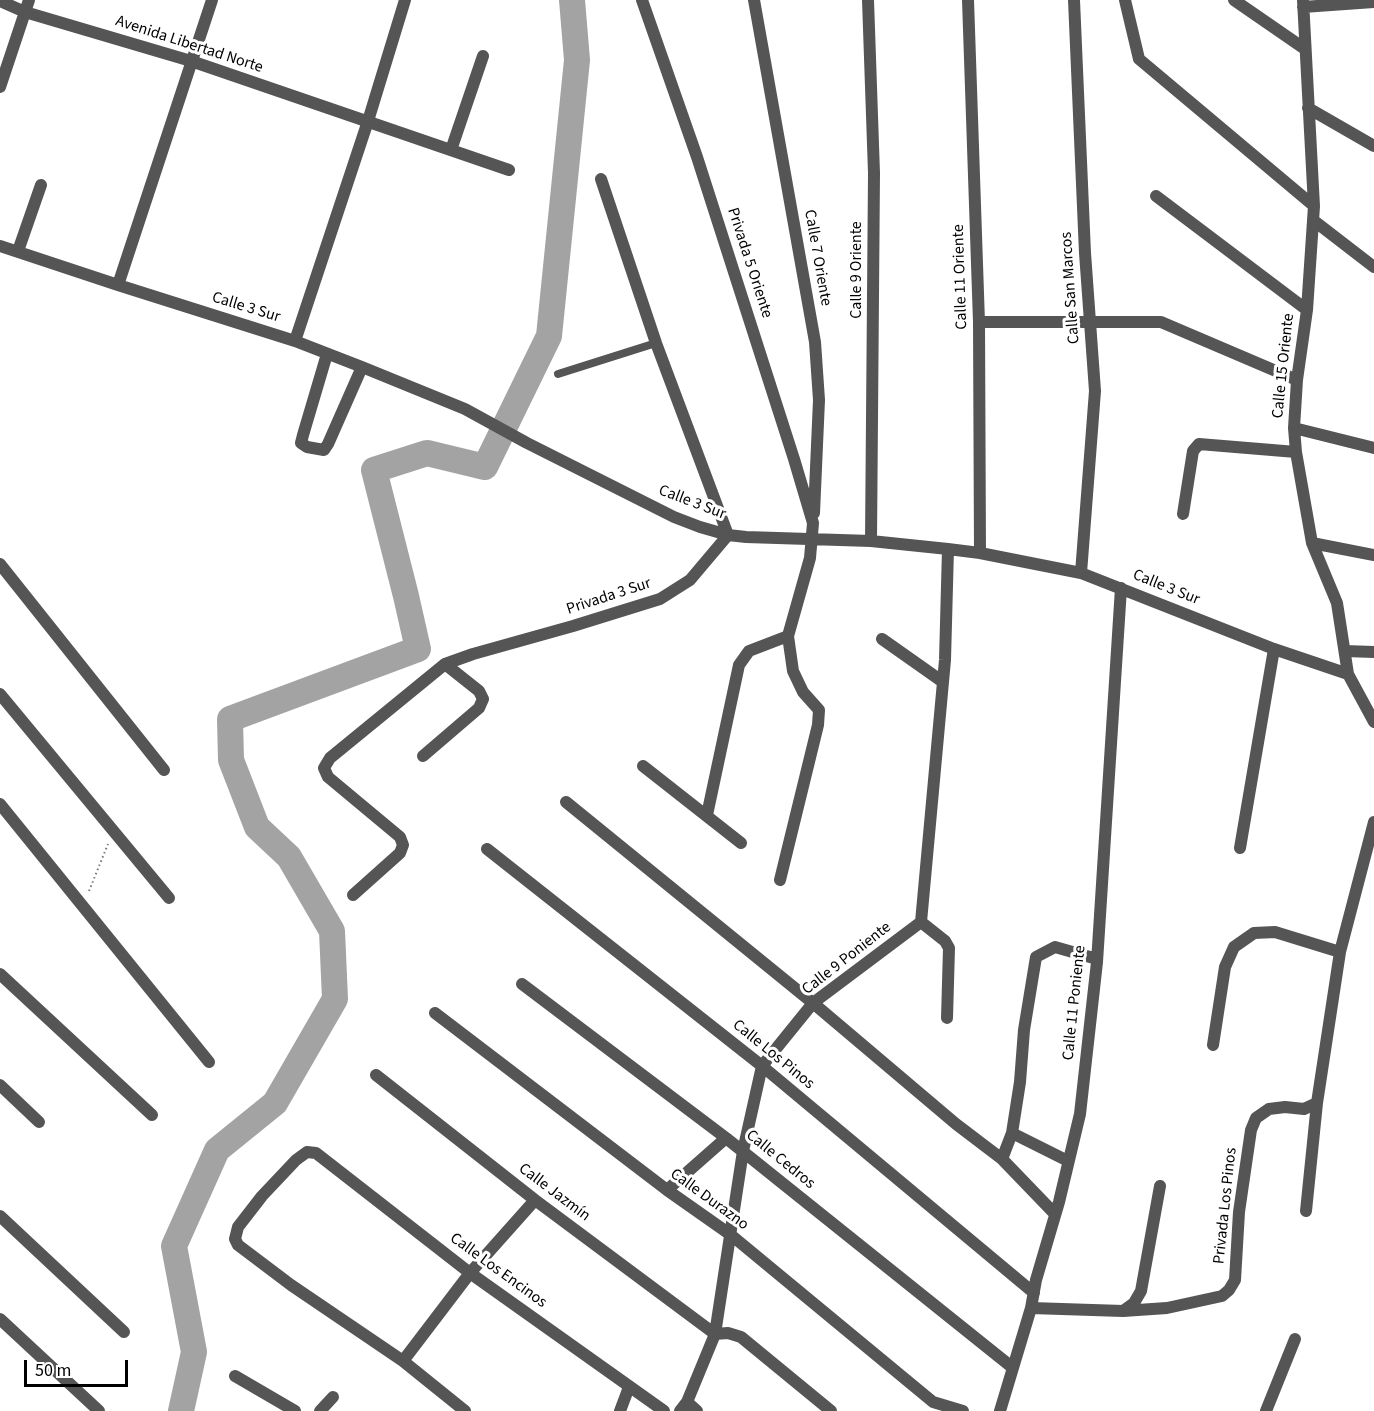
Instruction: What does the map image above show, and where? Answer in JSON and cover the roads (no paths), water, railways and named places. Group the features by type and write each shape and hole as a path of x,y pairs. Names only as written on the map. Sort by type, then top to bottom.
{"street":[{"path":"118,285 212,0"},
{"path":"295,341 368,121 405,0"},
{"name":"Privada 5 Oriente","path":"642,0 697,157 813,524 810,558 788,636"},
{"name":"Calle 7 Oriente","path":"754,0 815,342 819,400 813,524"},
{"name":"Calle 9 Oriente","path":"868,0 874,172 871,541"},
{"name":"Calle 11 Oriente","path":"968,0 979,322 980,553"},
{"name":"Calle San Marcos","path":"1074,0 1089,323 1095,391 1081,573"},
{"path":"1125,0 1139,59 1314,206"},
{"path":"1234,0 1305,49"},
{"name":"Avenida Libertad Norte","path":"0,1 27,6 509,170"},
{"path":"1303,3 1374,2"},
{"name":"Calle 15 Oriente","path":"1303,3 1314,206 1307,310 1297,380 1294,428 1296,452 1312,543 1336,603 1348,674 1373,720"},
{"path":"0,87 27,6"},
{"path":"452,150 483,56"},
{"path":"1308,108 1374,146"},
{"path":"601,179 656,343 728,535"},
{"path":"18,251 41,185"},
{"path":"1156,196 1307,310"},
{"path":"1313,220 1374,267"},
{"name":"Calle 3 Sur","path":"0,246 295,341 362,367 465,410 674,517 728,535 871,541 948,549 1081,573 1274,649 1348,674"},
{"path":"979,322 1161,321 1297,380"},
{"path":"327,354 303,435 302,443 307,447 324,450 362,367"},
{"path":"1294,428 1374,448"},
{"path":"1183,514 1193,451 1199,444 1296,452"},
{"name":"Privada 3 Sur","path":"353,895 400,853 402,845 400,837 328,777 324,768 330,759 445,664 660,599 690,579 728,535"},
{"path":"1312,543 1374,555"},
{"path":"947,1018 949,948 945,941 921,922 943,682 948,549"},
{"path":"0,564 164,770"},
{"name":"Calle 11 Poniente","path":"1000,1411 1031,1308 1080,1114 1097,959 1121,588"},
{"path":"707,815 739,665 749,651 788,636 793,671 803,692 819,710 818,724 780,880"},
{"path":"882,639 943,682"},
{"path":"1240,848 1274,649"},
{"path":"1345,651 1374,652"},
{"path":"423,756 479,708 483,699 479,692 445,664"},
{"path":"0,694 169,898"},
{"path":"642,766 741,843"},
{"path":"566,802 956,1124 1002,1159 1055,1214"},
{"path":"0,804 209,1062"},
{"path":"1306,1210 1317,1103 1340,952 1374,822"},
{"name":"Calle Los Pinos","path":"487,849 762,1066 1034,1293"},
{"name":"Calle 9 Poniente","path":"683,1406 715,1334 743,1152 762,1066 813,1004 921,922"},
{"path":"1213,1045 1225,967 1234,947 1254,933 1275,932 1340,952"},
{"path":"1002,1159 1011,1133 1020,1082 1024,1030 1036,957 1055,947 1097,959"},
{"path":"0,974 152,1115"},
{"name":"Calle Cedros","path":"522,984 726,1138 1013,1368"},
{"name":"Calle Durazno","path":"435,1013 667,1190 731,1235 933,1402 963,1411"},
{"name":"Calle Jazmín","path":"376,1075 535,1200 715,1334"},
{"path":"0,1085 39,1122"},
{"name":"Privada Los Pinos","path":"1031,1308 1123,1311 1167,1308 1221,1296 1229,1290 1235,1280 1239,1212 1251,1130 1256,1118 1269,1109 1285,1107 1304,1109 1317,1103"},
{"path":"1011,1133 1068,1161"},
{"path":"667,1190 726,1138"},
{"name":"Calle Los Encinos","path":"403,1360 291,1286 238,1245 235,1239 238,1227 262,1196 296,1160 307,1152 315,1153 470,1273 664,1411"},
{"path":"1123,1311 1134,1303 1140,1291 1160,1186"},
{"path":"465,1411 403,1360 470,1273 535,1200"},
{"path":"0,1216 124,1332"},
{"path":"0,1319 99,1411"},
{"path":"715,1334 728,1333 741,1337 831,1411"},
{"path":"1266,1411 1295,1339"},
{"path":"236,1376 296,1411"},
{"path":"620,1411 628,1386"},
{"path":"320,1411 333,1397"},
{"path":"683,1406 697,1411"}],"lane":[{"path":"558,374 656,343"}],"waterway":[{"path":"181,1411 194,1352 174,1246 217,1150 275,1103 335,999 332,931 289,857 257,827 231,760 230,719 418,649 374,470 427,453 485,467 549,336 577,60 572,0"}]}
